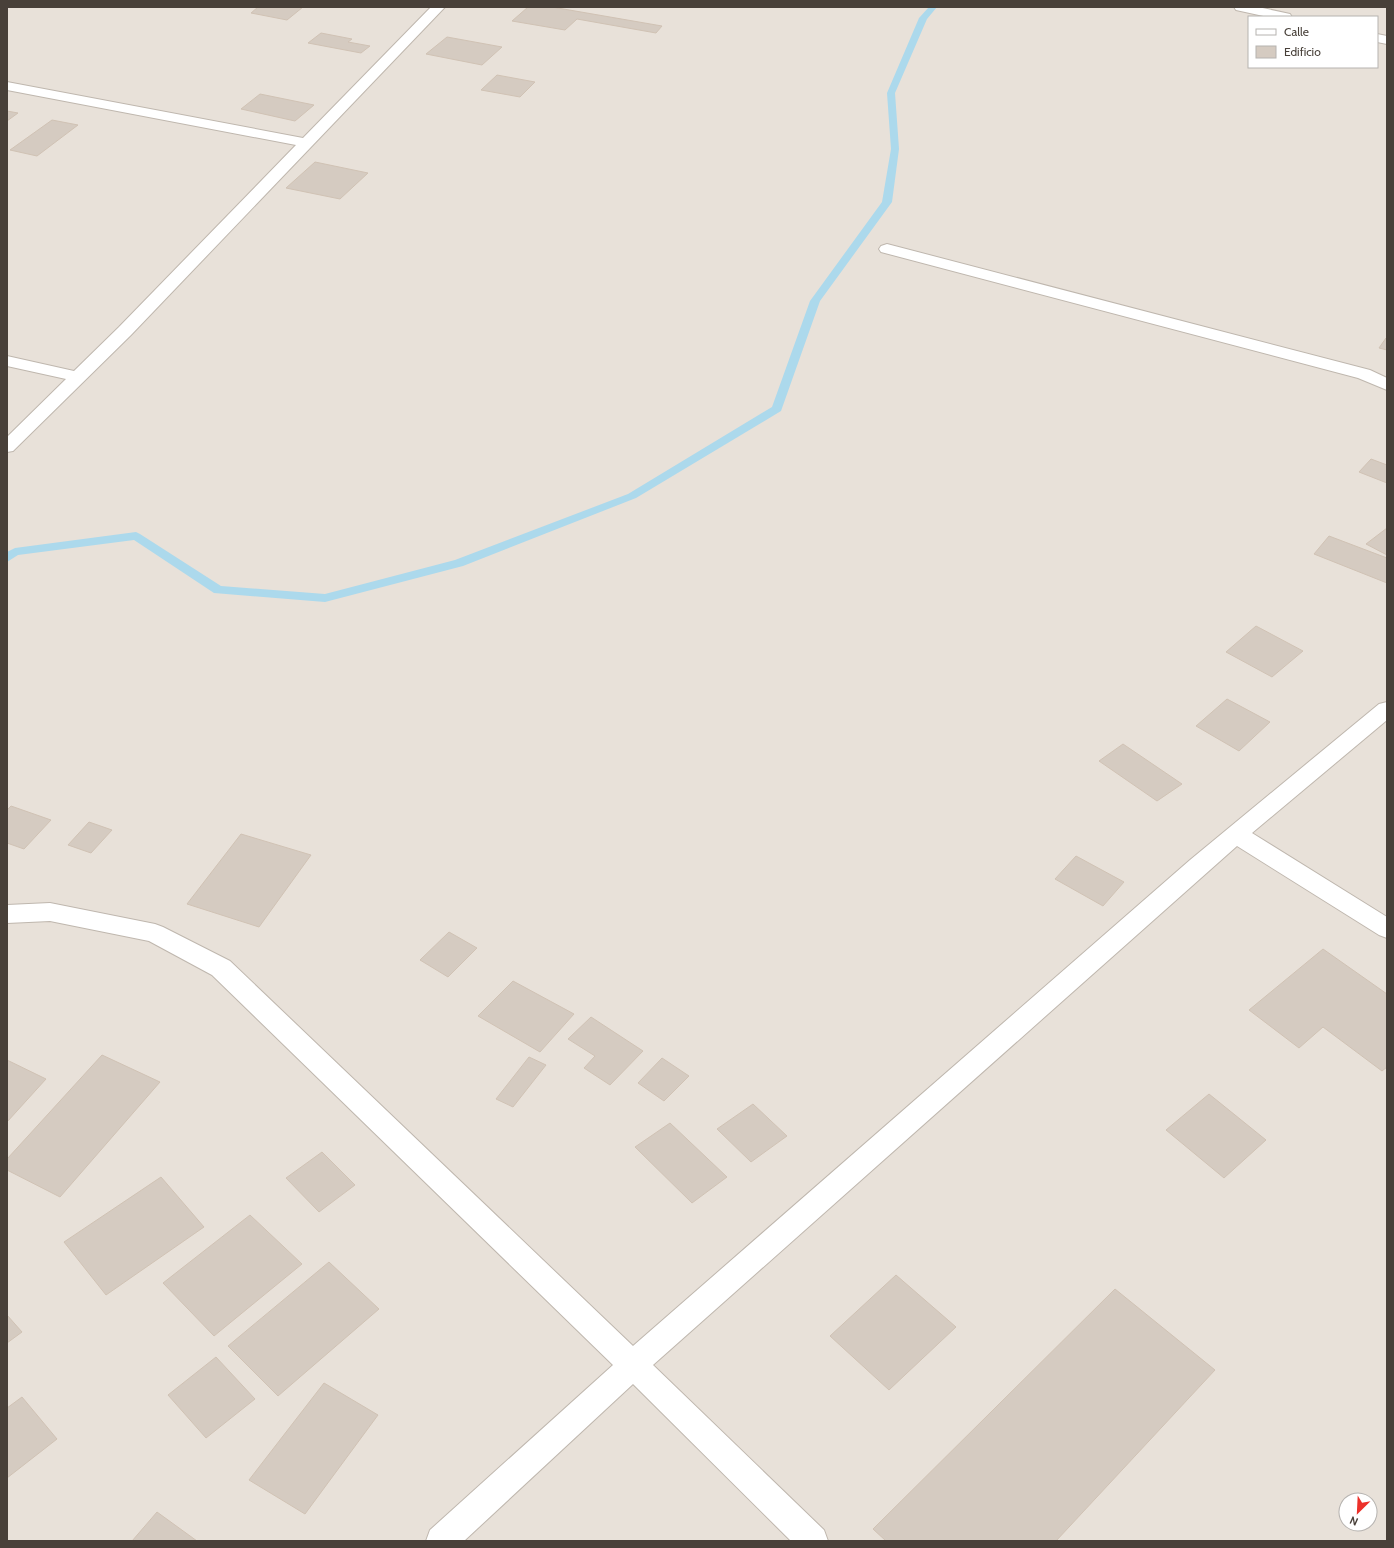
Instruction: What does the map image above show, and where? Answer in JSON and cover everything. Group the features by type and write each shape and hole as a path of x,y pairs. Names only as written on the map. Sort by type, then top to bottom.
{"street":[{"path":"7,447 78,377 307,144 438,7"},
{"path":"1241,7 1281,16"},
{"path":"7,86 307,144"},
{"path":"886,249 1364,374 1387,385"},
{"path":"7,361 78,377"},
{"path":"441,1541 633,1365 1236,834 1387,708"},
{"path":"1236,834 1387,929"},
{"path":"7,914 50,912 155,933 220,968 633,1365 813,1541"}],"shaded area":[{"path":"7,7 1387,7 1387,1541 7,1541"}],"building":[{"path":"258,7 303,7 287,20 251,13"},
{"path":"528,7 552,7 662,26 656,33 577,19 565,30 512,21"},
{"path":"321,33 352,39 348,42 370,46 361,53 308,43"},
{"path":"447,37 502,47 482,65 426,54"},
{"path":"497,75 535,82 520,97 481,90"},
{"path":"260,94 314,105 295,121 241,109"},
{"path":"7,111 18,113 7,121"},
{"path":"52,120 78,125 37,156 10,150"},
{"path":"315,162 368,173 340,199 286,188"},
{"path":"1386,338 1387,350 1379,348"},
{"path":"1371,459 1387,465 1387,483 1359,472"},
{"path":"1387,528 1387,555 1366,544"},
{"path":"1329,536 1387,558 1387,583 1314,554"},
{"path":"1256,626 1303,651 1272,677 1226,652"},
{"path":"1227,699 1270,722 1239,751 1196,726"},
{"path":"1123,744 1182,784 1157,801 1099,761"},
{"path":"11,806 51,820 24,849 7,843 7,810"},
{"path":"89,822 112,830 91,853 68,845"},
{"path":"241,834 311,855 259,927 187,904"},
{"path":"1076,856 1124,882 1103,906 1055,879"},
{"path":"449,932 477,948 448,977 420,960"},
{"path":"1323,949 1387,994 1387,1067 1382,1071 1323,1027 1299,1048 1249,1010"},
{"path":"513,981 574,1014 540,1052 478,1016"},
{"path":"591,1017 643,1051 610,1085 584,1068 595,1056 568,1039"},
{"path":"102,1055 160,1082 60,1197 7,1170 7,1159"},
{"path":"529,1057 546,1065 513,1107 496,1099"},
{"path":"662,1058 689,1076 664,1101 638,1083"},
{"path":"7,1060 46,1079 7,1122"},
{"path":"1209,1094 1266,1140 1224,1178 1166,1130"},
{"path":"753,1104 787,1136 751,1162 717,1129"},
{"path":"670,1123 727,1177 692,1203 635,1147"},
{"path":"322,1152 355,1185 319,1212 286,1178"},
{"path":"161,1177 204,1227 106,1295 64,1242"},
{"path":"250,1215 302,1264 214,1336 163,1283"},
{"path":"329,1262 379,1309 278,1396 228,1346"},
{"path":"896,1275 956,1327 889,1390 830,1336"},
{"path":"1115,1289 1215,1370 1056,1541 886,1541 873,1529"},
{"path":"7,1315 22,1332 7,1343"},
{"path":"216,1357 255,1399 206,1438 168,1395"},
{"path":"324,1383 378,1415 305,1514 249,1480"},
{"path":"22,1397 57,1439 7,1478 7,1408"},
{"path":"157,1512 197,1541 132,1541"}],"waterway":[{"path":"7,558 15,552 136,536 218,590 325,598 459,563 632,496 777,409 815,301 887,202 895,149 891,93 923,18 933,7"}]}
